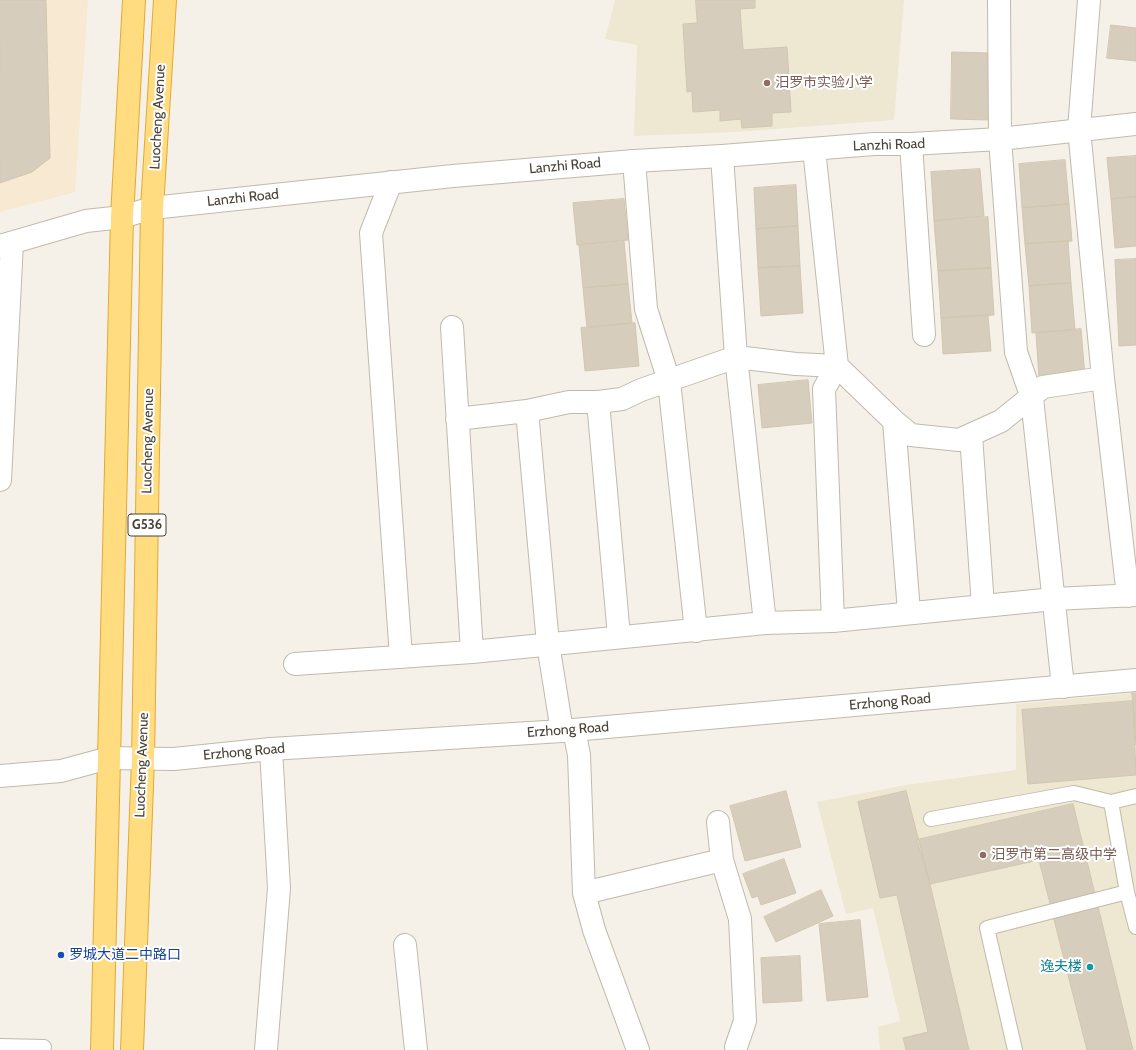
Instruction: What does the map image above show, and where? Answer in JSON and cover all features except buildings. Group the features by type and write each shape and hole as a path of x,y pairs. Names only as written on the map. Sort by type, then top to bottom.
{"highway":[{"name":"G536","path":"102,1050 122,217 134,0"},
{"name":"Luocheng Avenue","path":"132,1050 143,759 152,208 165,0"}],"street":[{"path":"999,0 1000,139 1016,352 1032,398 1063,687"},
{"path":"294,664 472,652 619,636 696,631 765,623 832,621 909,612 1054,599 1132,596 1103,378 1079,129 1089,0"},
{"name":"Lanzhi Road","path":"6,244 86,221 122,217 152,208 392,182 634,160 722,156 874,144 911,144 1000,139 1079,129 1136,124"},
{"path":"911,144 924,335"},
{"path":"814,149 837,366 824,389 832,621"},
{"path":"722,156 736,357 765,623"},
{"path":"634,160 646,310 669,381 696,631"},
{"path":"392,182 371,233 401,657"},
{"path":"0,480 6,244"},
{"path":"452,327 472,652"},
{"path":"457,419 527,411 568,402 598,402 622,399 641,390 736,357 796,364 837,366 894,421 911,434 959,440 1001,421 1032,398 1043,387 1103,378"},
{"path":"598,402 619,636"},
{"path":"527,411 548,644 568,730 579,755 584,892 594,930 638,1050"},
{"path":"894,421 909,612"},
{"path":"971,434 984,606"},
{"name":"Erzhong Road","path":"0,776 61,770 109,758 174,759 271,749 568,730 1136,680"},
{"path":"266,1050 279,888 271,749"},
{"path":"718,822 722,860 740,919 745,1021 736,1047"},
{"path":"584,892 722,860"},
{"path":"405,945 416,1050"}],"lane":[{"path":"931,819 1074,793 1111,802 1136,796"},
{"path":"1111,802 1127,892 1136,928"},
{"path":"1015,1050 987,928 1127,892"},
{"path":"0,1046 44,1047"}],"shaded area":[{"path":"0,0 88,0 75,192 0,212"},
{"name":"汨罗市实验小学","path":"615,0 904,0 894,120 735,132 634,136 637,45 605,39"},
{"name":"汨罗市第二高级中学","path":"1136,693 1136,1050 880,1050 878,1027 900,1021 873,908 846,914 817,802 906,785 1016,770 1016,704"}],"place":[{"name":"汨罗市实验小学","path":"767,83"},
{"name":"汨罗市第二高级中学","path":"983,855"},
{"name":"罗城大道二中路口","path":"61,955"},
{"name":"逸夫楼","path":"1090,967"}]}
